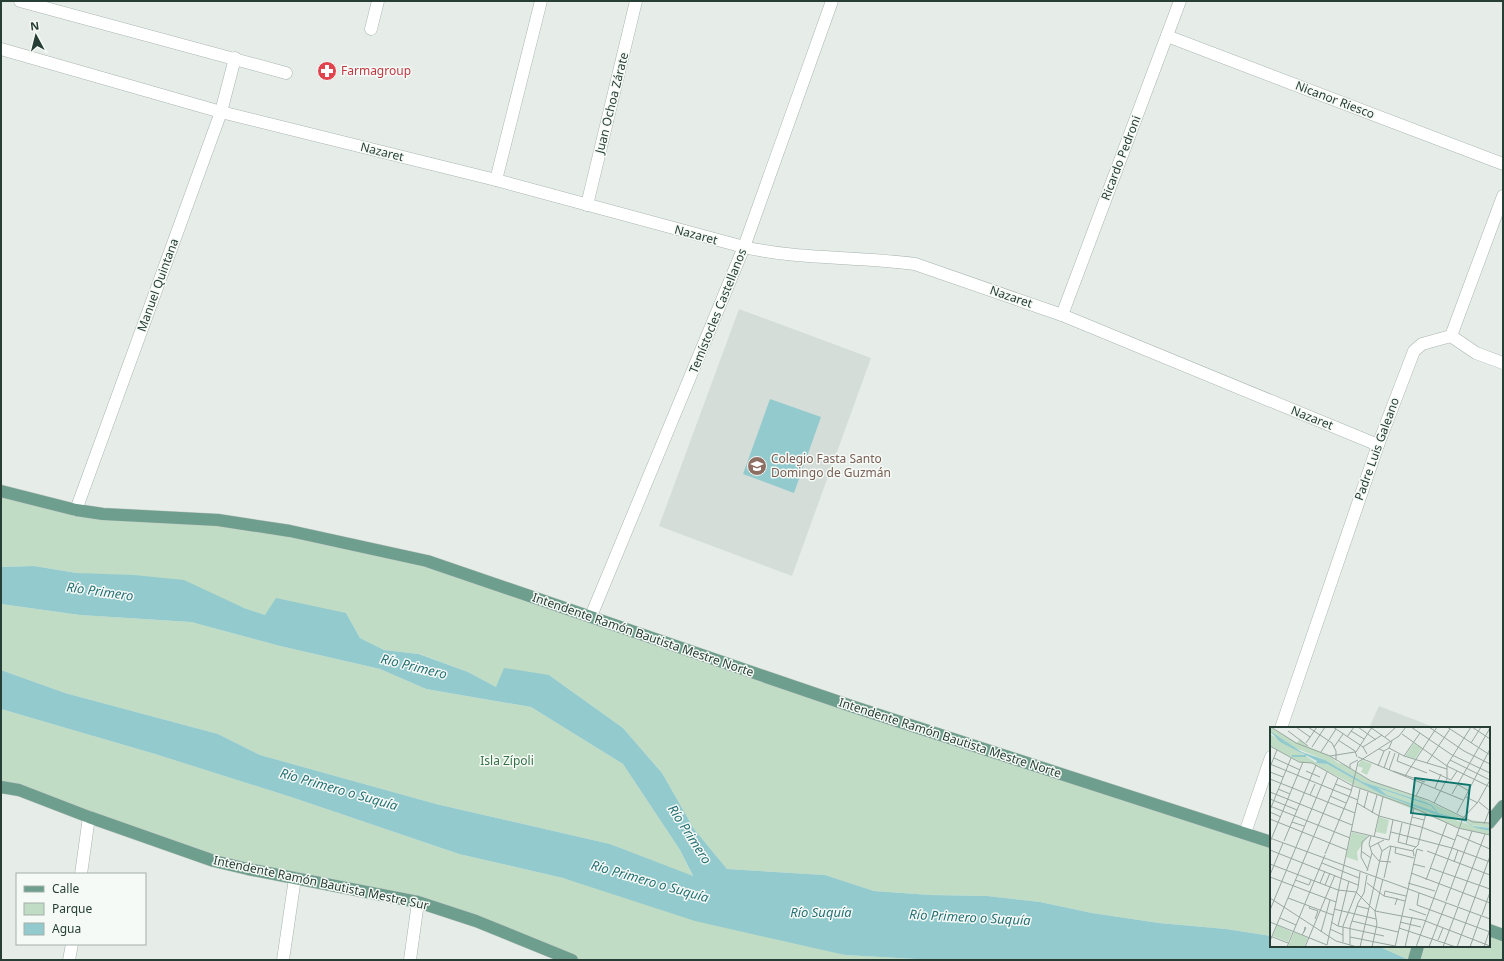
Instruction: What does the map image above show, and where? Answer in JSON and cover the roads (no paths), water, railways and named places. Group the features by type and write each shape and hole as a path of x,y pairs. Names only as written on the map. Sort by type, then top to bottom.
{"main road":[{"name":"Intendente Ramón Bautista Mestre Norte","path":"1,491 76,510 104,514 218,520 290,531 427,561 851,706 1270,842"},
{"name":"Intendente Ramón Bautista Mestre Sur","path":"1,787 19,790 89,817 214,861 418,902 476,921 572,960"},
{"path":"1490,822 1503,806"},
{"path":"1490,930 1503,935"},
{"path":"1414,960 1418,947"}],"street":[{"path":"20,1 286,72"},
{"path":"370,29 378,1"},
{"path":"496,180 541,1"},
{"name":"Juan Ochoa Zárate","path":"587,205 636,1"},
{"name":"Temístocles Castellanos","path":"591,616 744,247 832,1"},
{"name":"Ricardo Pedroni","path":"1062,315 1180,1"},
{"name":"Nicanor Riesco","path":"1167,36 1503,164"},
{"name":"Nazaret","path":"1,49 221,112 496,180 764,252 915,264 1062,315 1378,445"},
{"name":"Manuel Quintana","path":"76,510 221,112 235,58"},
{"path":"1503,196 1451,336 1476,353 1503,362"},
{"name":"Padre Luis Galeano","path":"1281,727 1378,445 1414,351 1422,344 1451,336"},
{"path":"1245,833 1270,760"},
{"path":"81,873 89,817"},
{"path":"283,960 295,878"},
{"path":"410,960 418,902"},
{"path":"69,960 72,945"}],"water":[{"path":"770,399 821,417 794,493 743,474"},
{"name":"Río Suquía","path":"34,566 77,573 134,575 184,580 244,608 265,615 276,598 346,613 360,638 384,650 419,654 468,672 496,687 504,668 549,675 623,728 662,773 694,829 727,869 825,875 874,891 930,895 987,896 1040,902 1092,913 1159,923 1226,929 1270,936 1270,947 1380,947 1409,960 934,960 845,955 695,921 563,878 459,854 294,798 155,754 1,709 1,670 65,693 218,734 260,755 436,804 610,844 693,876 680,850 623,764 531,707 426,689 380,669 280,646 191,622 80,615 1,604 1,567"}],"place":[{"name":"Farmagroup","path":"327,71"},
{"name":"Colegio Fasta Santo Domingo de Guzmán","path":"757,466"}],"water label":[{"name":"Río Primero","path":"100,591"},
{"name":"Río Primero","path":"414,666"},
{"name":"Río Primero o Suquía","path":"339,789"},
{"name":"Río Primero","path":"690,834"},
{"name":"Río Primero o Suquía","path":"650,881"},
{"name":"Río Primero o Suquía","path":"970,917"}],"park label":[{"name":"Isla Zípoli","path":"507,761"}]}
